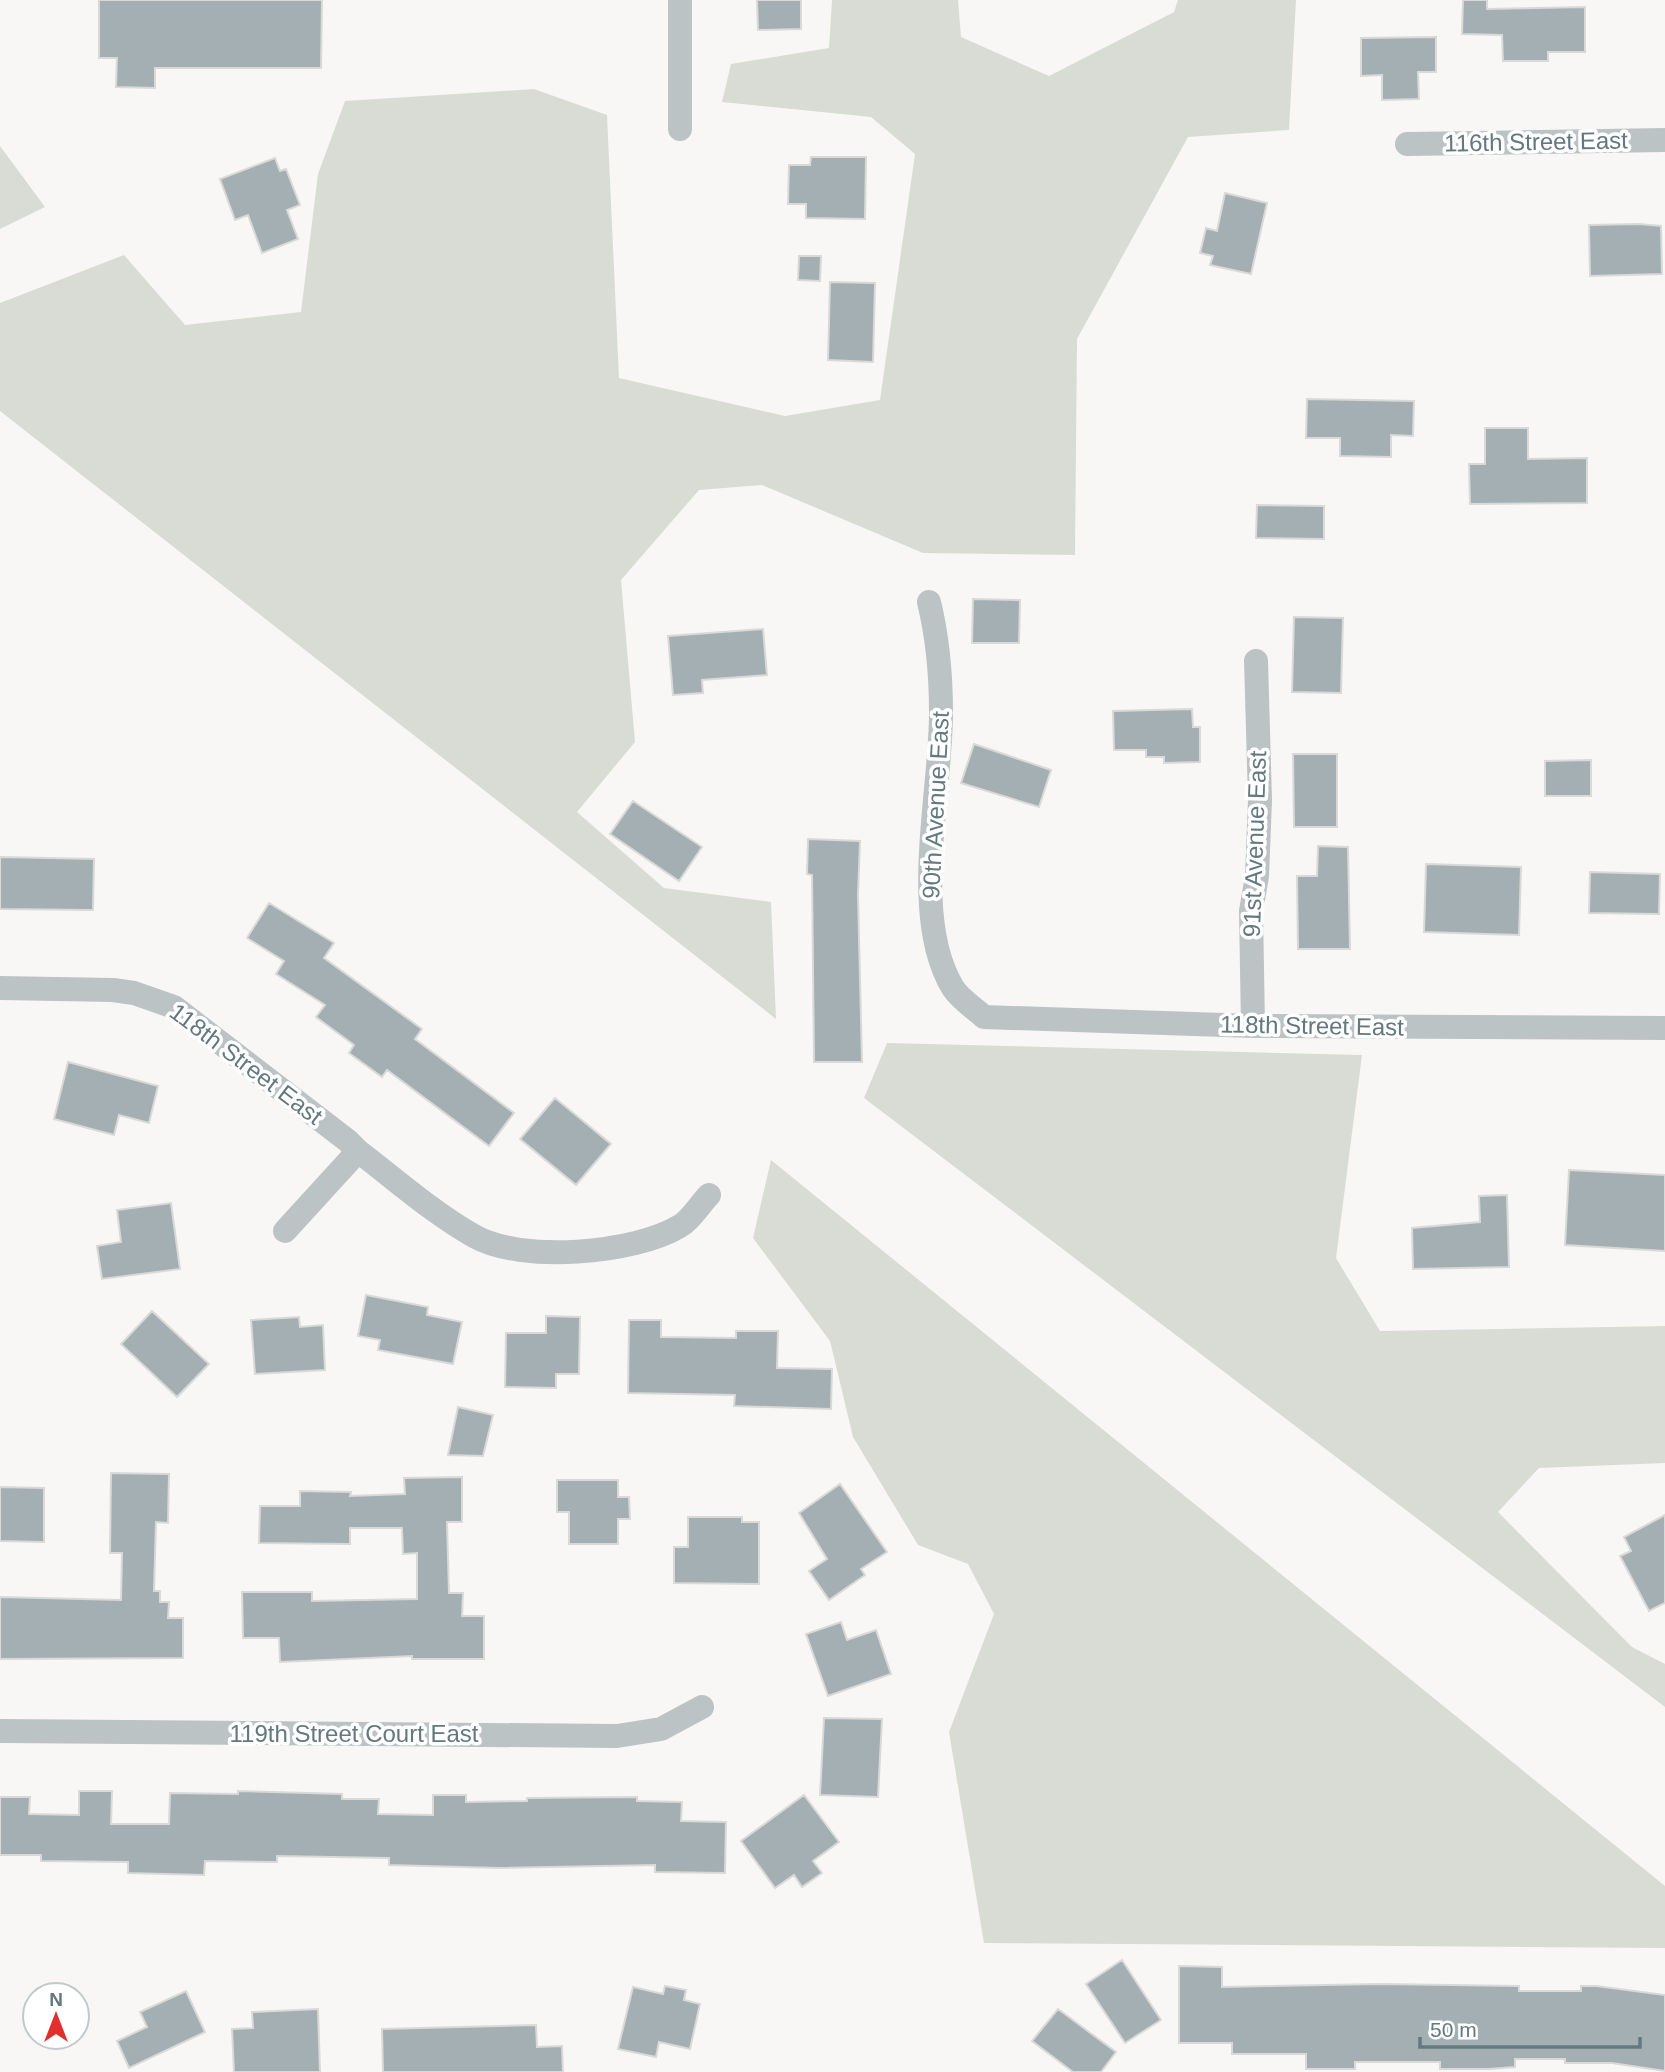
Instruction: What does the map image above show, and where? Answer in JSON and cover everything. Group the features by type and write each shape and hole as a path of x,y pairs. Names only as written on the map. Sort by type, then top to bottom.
{"street":[{"path":"680,0 680,129"},
{"name":"116th Street East","path":"1408,144 1665,140"},
{"name":"90th Avenue East","path":"929,602 940,645 941,715 931,917 944,970 954,990 965,1001"},
{"name":"91st Avenue East","path":"1253,1026 1251,911 1257,876 1259,800 1256,661"},
{"name":"118th Street East","path":"0,988 113,990 144,995 174,1007 348,1140 358,1151 474,1236 519,1251 583,1251 655,1237 682,1226 709,1195"},
{"name":"118th Street East","path":"965,1001 984,1017 1014,1020 1253,1026 1665,1028"},
{"path":"285,1231 358,1151"},
{"name":"119th Street Court East","path":"0,1731 617,1737 661,1729 702,1707"}],"shaded area":[{"path":"832,0 958,0 961,37 1049,76 1174,12 1178,0 1296,0 1289,130 1188,137 1077,339 1075,555 923,553 762,485 699,490 621,580 635,742 577,812 664,888 771,902 776,1019 0,411 0,303 124,255 185,325 301,312 318,174 345,101 534,89 607,115 619,378 785,416 880,400 915,154 871,117 722,102 731,64 829,48"},
{"path":"0,146 45,207 0,229"},
{"path":"887,1043 1362,1055 1336,1258 1380,1331 1665,1326 1665,1463 1539,1468 1498,1512 1632,1647 1665,1664 1665,1707 864,1098"},
{"path":"771,1160 1665,1886 1665,1948 984,1943 949,1732 994,1614 968,1564 918,1545 853,1437 830,1341 753,1238"}],"building":[{"path":"99,0 322,0 321,68 155,68 155,88 116,87 117,58 99,58"},
{"path":"757,0 801,0 801,29 758,30"},
{"path":"1463,0 1487,0 1487,9 1585,7 1585,52 1548,52 1548,61 1503,61 1502,35 1462,34"},
{"path":"1436,37 1436,72 1418,72 1419,99 1382,100 1382,75 1361,76 1361,38"},
{"path":"811,157 866,157 865,219 806,218 806,204 788,204 789,165 810,165"},
{"path":"275,158 280,171 286,169 300,205 287,210 298,239 262,253 248,215 235,220 220,179"},
{"path":"1225,193 1267,203 1251,274 1210,265 1213,256 1200,253 1206,228 1217,231"},
{"path":"1589,225 1661,226 1662,274 1590,276"},
{"path":"799,256 821,256 820,281 798,280"},
{"path":"830,282 875,283 873,362 828,360"},
{"path":"1307,399 1414,401 1413,436 1391,435 1391,457 1340,456 1340,438 1306,438"},
{"path":"1485,428 1528,428 1528,459 1587,458 1587,503 1470,504 1469,464 1485,464"},
{"path":"1257,505 1324,506 1324,539 1256,538"},
{"path":"973,599 1020,600 1019,643 972,643"},
{"path":"1294,617 1343,618 1341,693 1292,692"},
{"path":"763,629 767,675 702,680 703,693 673,695 668,636"},
{"path":"1192,709 1193,727 1200,727 1200,762 1164,763 1164,757 1146,757 1146,750 1114,750 1113,711"},
{"path":"974,744 1051,770 1039,807 961,783"},
{"path":"1293,754 1337,754 1337,827 1294,827"},
{"path":"1591,760 1591,796 1545,796 1545,761"},
{"path":"633,801 702,847 679,881 610,834"},
{"path":"808,839 860,841 858,895 862,1062 814,1062 812,875 807,874"},
{"path":"1318,846 1348,847 1350,949 1298,949 1297,876 1317,876"},
{"path":"0,857 94,859 93,910 0,909"},
{"path":"1426,864 1521,867 1519,935 1424,932"},
{"path":"1590,872 1660,874 1659,914 1589,913"},
{"path":"269,903 334,943 324,958 422,1029 415,1039 514,1113 489,1146 387,1070 382,1077 349,1053 354,1045 316,1017 325,1005 276,974 284,961 247,938"},
{"path":"68,1062 158,1086 149,1123 119,1115 114,1135 54,1119"},
{"path":"555,1098 611,1144 576,1185 520,1139"},
{"path":"1569,1170 1665,1175 1665,1251 1565,1245"},
{"path":"1507,1195 1509,1267 1413,1269 1412,1228 1480,1222 1479,1196"},
{"path":"171,1203 180,1269 102,1279 97,1246 121,1242 117,1210"},
{"path":"366,1295 428,1307 427,1315 462,1322 453,1364 378,1350 380,1340 358,1336"},
{"path":"152,1311 209,1364 177,1397 121,1344"},
{"path":"546,1316 580,1317 579,1374 556,1374 556,1388 505,1387 506,1333 546,1333"},
{"path":"299,1317 300,1327 323,1325 325,1370 255,1374 251,1320"},
{"path":"629,1320 661,1320 661,1337 736,1338 736,1331 778,1331 777,1368 832,1369 831,1409 734,1406 735,1395 628,1393"},
{"path":"458,1407 493,1415 483,1456 448,1455"},
{"path":"111,1473 169,1474 168,1523 156,1522 154,1591 160,1591 160,1602 169,1602 168,1618 183,1618 183,1658 0,1659 0,1597 121,1600 122,1553 110,1553"},
{"path":"462,1477 462,1522 447,1522 449,1593 463,1593 462,1616 484,1616 484,1659 412,1659 412,1656 280,1662 279,1638 243,1638 242,1592 312,1592 312,1601 417,1599 417,1553 403,1554 402,1528 350,1528 350,1544 259,1543 260,1506 300,1506 300,1491 351,1492 350,1496 405,1494 404,1478"},
{"path":"557,1480 618,1480 618,1497 629,1497 630,1519 618,1519 618,1544 569,1544 569,1512 557,1512"},
{"path":"840,1484 887,1552 861,1569 865,1575 829,1600 809,1571 827,1559 799,1513"},
{"path":"0,1487 44,1488 44,1542 0,1541"},
{"path":"1665,1515 1665,1603 1649,1611 1620,1556 1631,1551 1624,1537"},
{"path":"688,1517 742,1517 742,1522 759,1522 759,1584 674,1583 674,1547 688,1547"},
{"path":"841,1622 847,1640 876,1630 891,1674 828,1696 806,1634"},
{"path":"824,1718 882,1719 878,1797 820,1795"},
{"path":"79,1791 112,1791 111,1824 169,1824 170,1793 238,1794 238,1791 342,1794 342,1799 379,1799 378,1814 433,1815 433,1795 466,1795 466,1802 527,1801 527,1798 637,1797 637,1801 682,1802 681,1821 726,1822 725,1873 655,1872 655,1865 500,1868 389,1865 389,1858 277,1856 277,1862 205,1861 204,1875 128,1873 128,1862 41,1861 41,1855 0,1855 0,1797 30,1797 29,1814 79,1815"},
{"path":"804,1795 839,1842 813,1861 822,1873 802,1887 794,1875 775,1888 741,1841"},
{"path":"1122,1960 1161,2020 1125,2043 1086,1984"},
{"path":"1179,1966 1222,1967 1222,1987 1381,1984 1519,1986 1519,1991 1581,1991 1581,1986 1596,1986 1665,1995 1665,2071 1612,2063 1565,2063 1565,2059 1515,2059 1515,2067 1489,2069 1440,2069 1440,2062 1355,2062 1355,2069 1306,2069 1306,2054 1232,2054 1232,2043 1179,2043"},
{"path":"665,1986 686,1990 684,2000 700,2004 690,2049 659,2042 656,2057 618,2049 633,1987 663,1994"},
{"path":"186,1991 205,2032 129,2068 117,2041 147,2027 140,2012"},
{"path":"318,2009 320,2072 234,2072 232,2029 253,2028 252,2012"},
{"path":"1058,2009 1116,2052 1101,2072 1073,2072 1032,2041"},
{"path":"536,2025 537,2047 562,2046 563,2072 383,2072 382,2029"}]}
